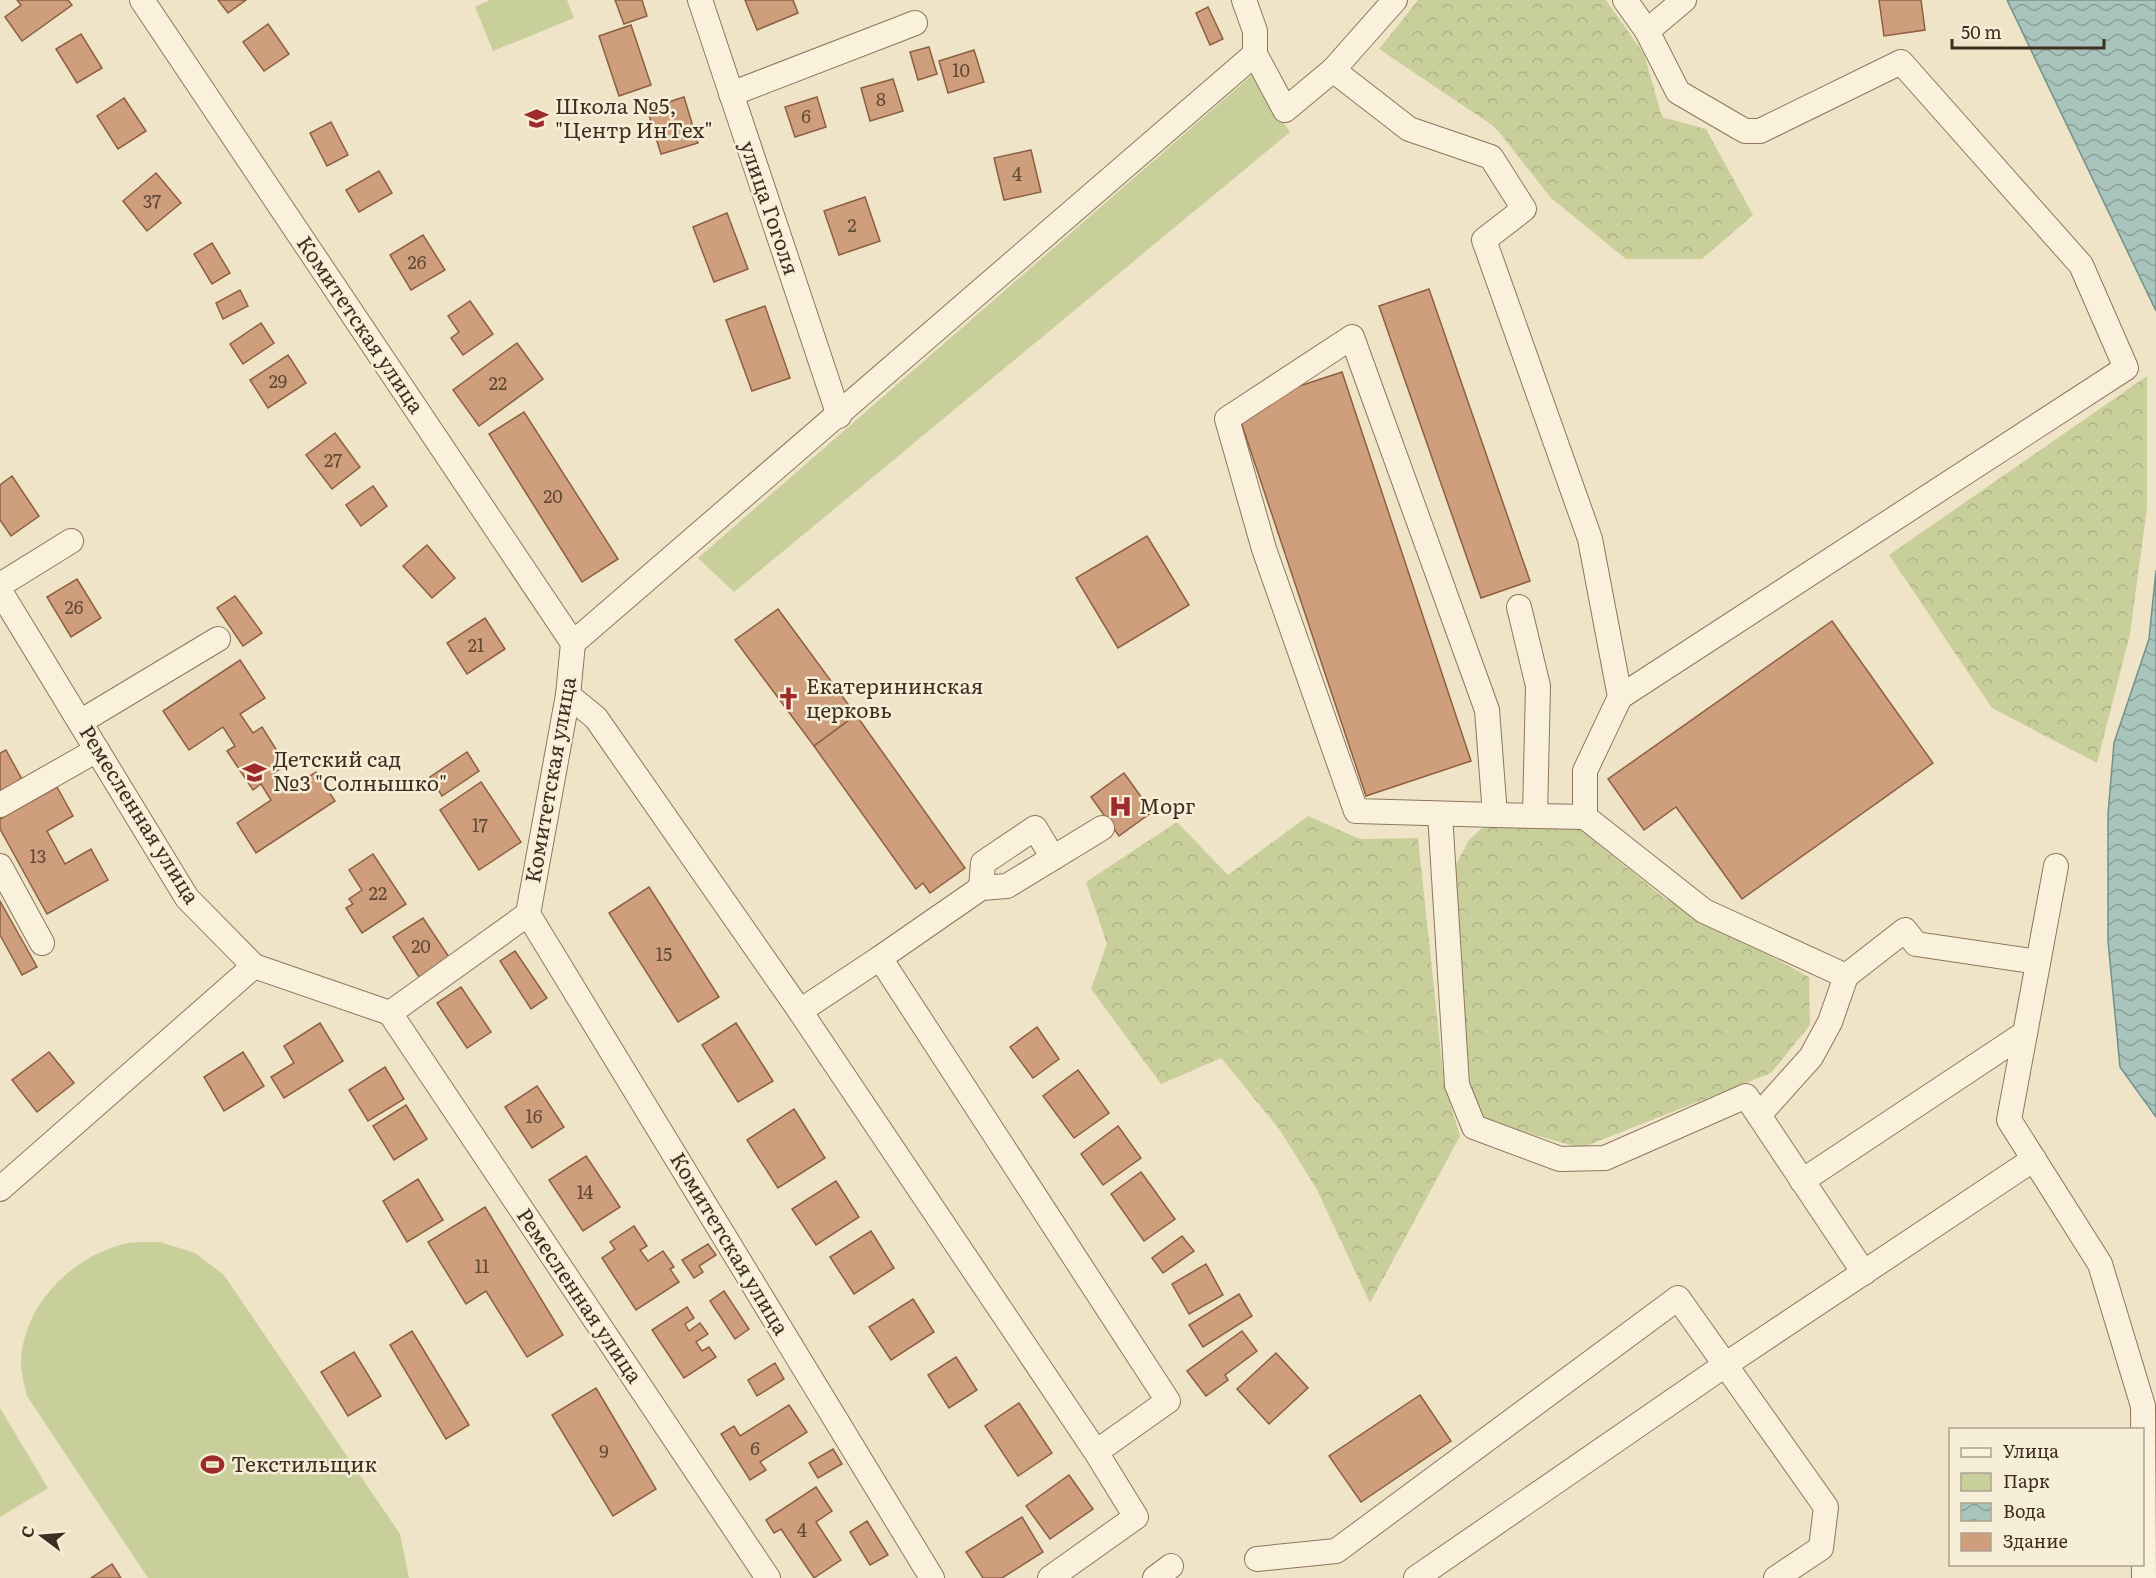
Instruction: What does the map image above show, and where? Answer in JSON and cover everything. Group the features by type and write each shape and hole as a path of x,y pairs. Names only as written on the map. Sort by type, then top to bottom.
{"street":[{"name":"Комитетская улица","path":"142,0 573,643 568,695 528,914 925,1576"},
{"name":"улица Гоголя","path":"699,0 839,416"},
{"path":"1244,0 1256,42 1285,110 1333,70 1395,0"},
{"path":"1585,817 1585,771 1620,697 2126,368 2081,265 1901,62 1760,131 1745,131 1716,111 1686,99 1678,92 1647,31 1625,0"},
{"path":"1647,31 1684,0"},
{"path":"731,94 915,23"},
{"path":"573,643 839,416 1256,42"},
{"path":"1333,70 1409,129 1491,157 1524,209 1484,240 1590,539 1620,697"},
{"path":"1495,814 1487,710 1352,337 1227,419 1264,549 1356,811 1585,817 1704,911 1846,976"},
{"path":"0,585 71,542"},
{"name":"Ремесленная улица","path":"0,591 187,898 254,966 390,1013 768,1578"},
{"path":"1519,607 1538,686 1535,815"},
{"path":"80,722 218,639"},
{"path":"568,695 597,718 800,1011 1096,1452 1136,1517 1050,1578"},
{"path":"0,805 97,750"},
{"path":"1440,814 1457,1084 1474,1127 1560,1159 1605,1158 1746,1096 1864,1273"},
{"path":"981,888 983,863 1035,828 1053,858"},
{"path":"800,1011 981,888 1007,886 1102,828"},
{"path":"0,866 42,943"},
{"path":"2056,866 2009,1120 2100,1264 2143,1406 2143,1428"},
{"path":"390,1013 528,914"},
{"path":"1759,1115 1811,1056 1830,1022 1846,976 1905,930 1916,944 2038,962"},
{"path":"880,958 1168,1401 1096,1452"},
{"path":"0,1189 254,966"},
{"path":"1802,1181 2025,1033"},
{"path":"1416,1578 1725,1365 2034,1159"},
{"path":"1257,1559 1336,1551 1678,1298 1826,1507 1821,1548 1778,1578"}],"green space":[{"path":"490,0 567,0 574,18 493,51 475,7"},
{"path":"1418,0 1606,0 1644,54 1662,117 1706,129 1753,215 1702,259 1626,259 1551,198 1495,127 1379,49"},
{"path":"1252,75 1290,132 734,592 698,558"},
{"path":"2147,376 2147,508 2130,634 2097,763 1992,708 1889,555"},
{"path":"1308,816 1360,839 1418,838 1444,1082 1460,1136 1370,1303 1317,1190 1280,1130 1221,1058 1161,1084 1091,989 1107,944 1086,882 1177,822 1228,875"},
{"path":"1577,827 1663,897 1809,977 1810,1025 1771,1073 1581,1148 1485,1121 1468,1091 1454,868 1469,840 1482,828"},
{"name":"Текстильщик","path":"160,1242 195,1253 224,1275 400,1534 409,1578 148,1578 27,1396 21,1365 23,1344 39,1305 68,1273 85,1260 104,1251 128,1243"},
{"path":"0,1408 48,1488 0,1517"}],"water":[{"path":"2007,0 2156,0 2156,311"},
{"path":"2156,570 2156,1117 2120,1067 2108,941 2108,814 2114,743 2149,639"}],"building":[{"path":"17,0 68,0 72,5 22,41 5,17 21,5"},
{"path":"218,0 246,0 228,13"},
{"path":"615,0 642,0 647,16 624,24"},
{"path":"745,0 793,0 798,13 757,30"},
{"path":"1879,0 1921,0 1925,30 1884,36"},
{"path":"1208,7 1223,39 1210,45 1196,13"},
{"path":"268,24 289,54 264,71 243,42"},
{"path":"631,25 651,85 619,96 599,36"},
{"path":"81,34 102,68 77,83 56,49"},
{"path":"929,47 937,74 918,80 910,52"},
{"path":"974,50 984,82 948,93 939,61"},
{"path":"893,79 903,111 870,121 861,88"},
{"path":"684,97 698,143 661,154 647,109"},
{"path":"817,97 826,127 795,137 785,107"},
{"path":"124,98 146,131 118,149 97,116"},
{"path":"331,122 348,155 327,166 310,133"},
{"path":"1031,150 1041,192 1004,200 994,158"},
{"path":"379,171 392,193 359,212 346,190"},
{"path":"156,173 181,203 147,231 123,201"},
{"path":"865,197 880,241 839,255 824,211"},
{"path":"727,213 748,269 714,282 693,227"},
{"path":"423,235 445,270 411,290 390,255"},
{"path":"212,243 230,273 212,284 194,254"},
{"path":"1429,289 1530,581 1481,598 1379,306"},
{"path":"240,290 248,306 223,319 216,303"},
{"path":"470,301 493,334 463,355 451,338 459,332 448,316"},
{"path":"765,306 790,378 752,391 726,320"},
{"path":"261,323 274,343 243,364 230,344"},
{"path":"517,343 543,379 479,426 453,390"},
{"path":"288,355 306,383 268,408 250,380"},
{"path":"1342,372 1471,761 1366,796 1236,407"},
{"path":"524,412 618,559 582,582 489,434"},
{"path":"335,433 360,467 332,489 306,455"},
{"path":"12,476 39,516 11,536 0,520 0,485"},
{"path":"373,486 387,506 361,526 346,505"},
{"path":"1147,536 1189,605 1118,648 1076,578"},
{"path":"427,545 455,578 432,598 403,566"},
{"path":"77,579 101,618 71,637 47,597"},
{"path":"235,596 262,633 243,646 217,608"},
{"path":"778,609 856,715 814,746 735,640"},
{"path":"485,618 505,649 467,674 447,643"},
{"path":"1832,621 1933,763 1742,899 1676,807 1644,830 1608,779"},
{"path":"240,660 265,698 240,714 253,733 262,727 286,765 274,773 287,791 316,772 335,801 256,853 237,823 271,800 261,784 253,790 227,751 235,746 223,727 189,750 163,711"},
{"path":"856,715 965,868 930,893 923,883 916,889 814,746"},
{"path":"6,750 24,783 0,797 0,753"},
{"path":"467,752 479,771 442,796 430,777"},
{"path":"1124,773 1152,812 1119,836 1091,797"},
{"path":"481,782 521,842 479,870 440,810"},
{"path":"57,787 73,816 47,831 65,864 91,849 108,880 47,914 0,829 0,819"},
{"path":"373,854 406,904 362,933 346,908 353,904 349,899 362,890 349,870"},
{"path":"649,887 719,997 678,1022 609,913"},
{"path":"0,901 37,967 22,975 0,935"},
{"path":"423,918 449,957 419,977 393,937"},
{"path":"515,951 547,998 531,1009 500,961"},
{"path":"461,987 491,1032 467,1048 437,1003"},
{"path":"320,1023 343,1061 284,1098 271,1077 294,1063 284,1046"},
{"path":"736,1023 773,1081 738,1102 702,1045"},
{"path":"1037,1027 1059,1059 1033,1078 1010,1047"},
{"path":"49,1052 74,1083 37,1112 12,1080"},
{"path":"243,1052 264,1086 224,1111 204,1077"},
{"path":"385,1067 404,1099 368,1121 349,1090"},
{"path":"1078,1070 1109,1113 1074,1138 1043,1096"},
{"path":"537,1086 564,1127 532,1148 505,1107"},
{"path":"406,1105 427,1139 394,1160 373,1126"},
{"path":"794,1109 825,1158 778,1188 747,1140"},
{"path":"1118,1126 1141,1158 1103,1185 1081,1154"},
{"path":"586,1156 620,1207 583,1231 549,1180"},
{"path":"1141,1172 1175,1219 1144,1241 1111,1194"},
{"path":"418,1179 443,1220 407,1242 383,1201"},
{"path":"836,1181 859,1217 816,1245 792,1209"},
{"path":"485,1207 563,1335 527,1357 486,1291 466,1304 428,1242"},
{"path":"634,1226 647,1246 640,1250 648,1261 663,1251 674,1267 670,1269 679,1282 636,1310 602,1258 615,1249 610,1242"},
{"path":"871,1231 894,1268 854,1294 830,1257"},
{"path":"1182,1236 1194,1251 1163,1273 1152,1258"},
{"path":"708,1244 716,1255 699,1266 703,1272 694,1278 682,1260"},
{"path":"1206,1264 1223,1295 1189,1314 1172,1284"},
{"path":"724,1291 749,1329 735,1339 710,1301"},
{"path":"1239,1294 1252,1316 1203,1347 1189,1325"},
{"path":"913,1299 934,1332 891,1360 869,1327"},
{"path":"687,1307 694,1318 685,1324 689,1331 700,1323 708,1334 696,1342 702,1351 709,1347 716,1357 684,1378 652,1330"},
{"path":"412,1331 469,1425 446,1439 390,1345"},
{"path":"1242,1331 1257,1351 1225,1375 1228,1380 1206,1396 1187,1371"},
{"path":"354,1352 381,1396 348,1416 321,1372"},
{"path":"1276,1353 1308,1388 1269,1424 1237,1389"},
{"path":"956,1357 977,1390 949,1408 928,1375"},
{"path":"775,1363 784,1379 757,1396 748,1380"},
{"path":"596,1388 656,1489 613,1516 552,1415"},
{"path":"1420,1395 1451,1441 1361,1502 1329,1456"},
{"path":"1019,1403 1052,1453 1018,1476 985,1426"},
{"path":"789,1405 807,1432 760,1462 766,1470 750,1480 721,1434 734,1426 740,1436"},
{"path":"833,1449 842,1464 818,1478 809,1463"},
{"path":"1069,1475 1093,1509 1050,1539 1026,1506"},
{"path":"816,1487 832,1511 816,1522 841,1560 814,1578 781,1529 774,1533 766,1520"},
{"path":"1022,1517 1043,1552 1002,1578 983,1578 966,1552"},
{"path":"867,1521 888,1555 870,1565 850,1532"},
{"path":"112,1564 121,1578 91,1578"}],"place":[{"name":"Школа №5, \"Центр ИнТех\"","path":"537,119"},
{"name":"Екатерининская церковь","path":"788,699"},
{"name":"Детский сад №3 \"Солнышко\"","path":"255,772"},
{"name":"Морг","path":"1121,807"},
{"name":"Текстильщик","path":"213,1465"}]}
